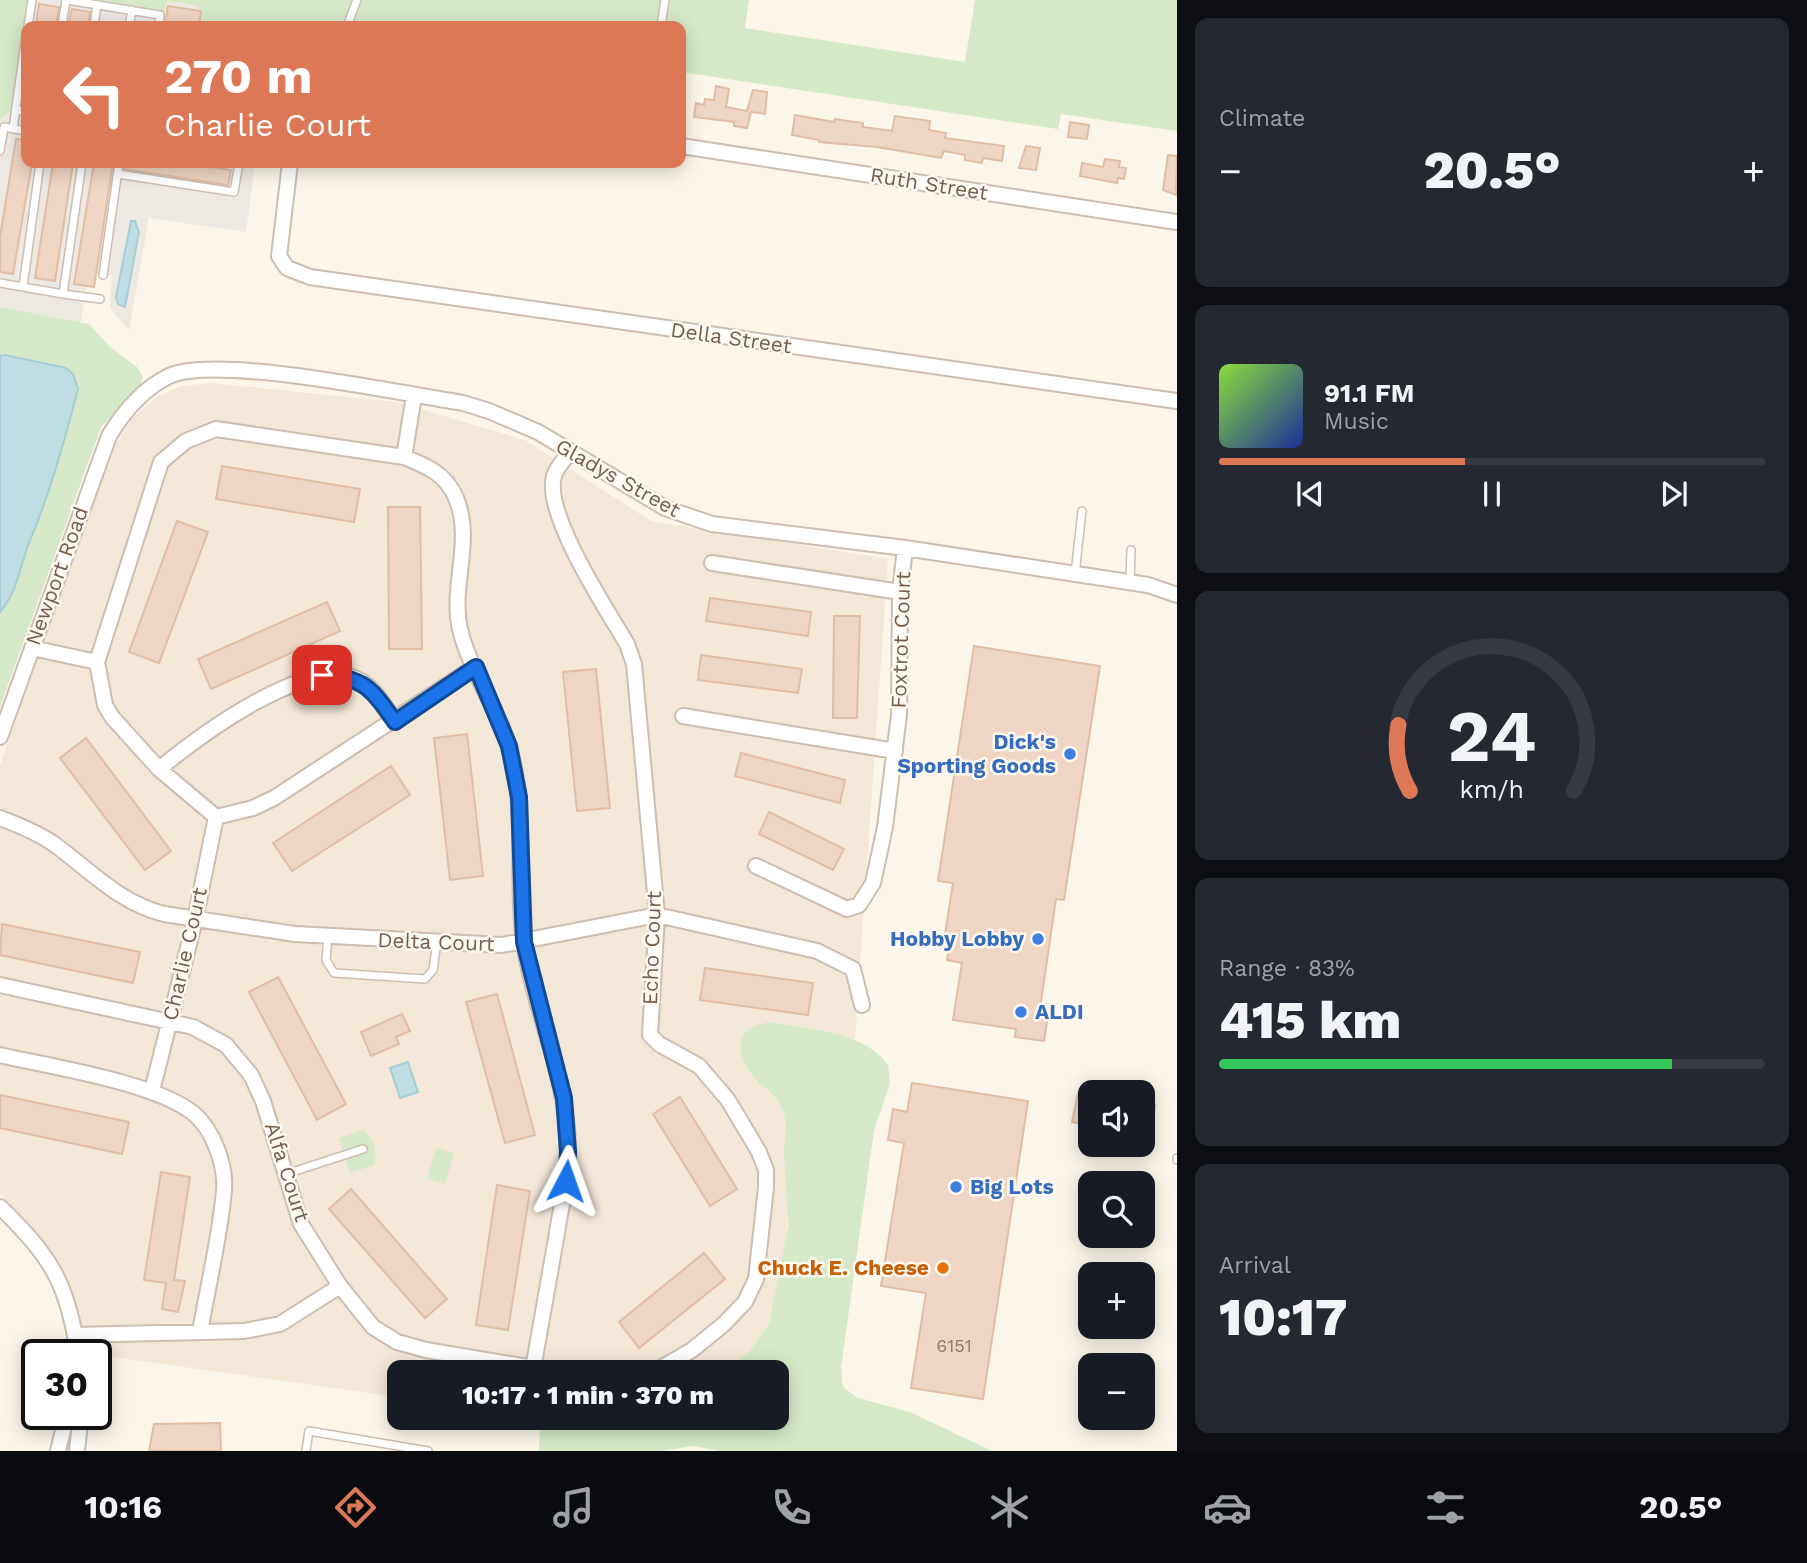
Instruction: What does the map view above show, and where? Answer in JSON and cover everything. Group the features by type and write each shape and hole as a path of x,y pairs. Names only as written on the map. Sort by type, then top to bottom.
{"street":[{"name":"Ruth Street","path":"686,147 1177,222"},
{"name":"Della Street","path":"289,168 279,256 287,268 329,281 1177,401"},
{"name":"Gladys Street","path":"120,418 153,386 172,375 203,368 266,373 414,396 489,411 538,432 569,453 665,508 712,524 905,548 1173,592"},
{"path":"404,457 414,396"},
{"name":"Newport Road","path":"0,737 99,461 120,418"},
{"path":"476,667 274,798 253,808 216,817 159,769 112,717 105,705 96,662 161,462 170,452 202,433 216,429 245,432 404,457 429,467 442,477 457,500 461,514 462,552 456,607 460,633 476,667 509,746 519,797 524,942 564,1098 567,1125 566,1181 535,1360"},
{"name":"Echo Court","path":"569,453 554,475 553,494 558,520 627,644 634,664 657,915 650,1035 659,1044 699,1066 728,1100 759,1152 766,1170 756,1279 745,1301 724,1324 692,1350 675,1360"},
{"name":"Foxtrot Court","path":"756,866 827,902 847,909 859,905 873,883 879,860 899,715 900,592 905,548"},
{"path":"712,563 900,592"},
{"path":"32,648 96,662"},
{"path":"159,769 208,729 296,681 322,675 361,681 376,695 395,722"},
{"path":"683,716 895,751"},
{"name":"Charlie Court","path":"152,1091 195,920 216,817"},
{"name":"Delta Court","path":"0,818 22,826 53,844 106,888 148,910 195,920 328,936 502,945 657,915 817,951 838,960 853,969 862,1005"},
{"name":"Alfa Court","path":"0,985 209,1034 240,1058 263,1101 301,1224 341,1286 373,1327 397,1342 488,1360"},
{"path":"0,1055 152,1091 193,1113 205,1127 218,1151 224,1188 200,1332"},
{"path":"0,1208 37,1243 47,1258 69,1304 76,1339"},
{"path":"75,1335 244,1332 280,1324 341,1286"},
{"path":"58,1451 63,1430"},
{"path":"78,1451 80,1430"}],"lane":[{"path":"29,21 32,0"},
{"path":"63,21 67,0 160,15 159,21"},
{"path":"349,21 357,0"},
{"path":"662,21 665,0"},
{"path":"95,21 97,5"},
{"path":"130,21 132,10"},
{"path":"13,129 21,73"},
{"path":"16,110 21,110"},
{"path":"0,151 4,127 21,130"},
{"path":"23,287 39,168"},
{"path":"64,293 81,168"},
{"path":"103,275 119,168"},
{"path":"118,174 234,192 238,168"},
{"path":"0,284 100,299"},
{"path":"1074,574 1082,511"},
{"path":"1130,583 1131,550"},
{"path":"328,936 326,960 334,973 402,980 425,979 433,970 436,942"},
{"path":"286,1174 363,1149"},
{"path":"306,1451 309,1431 428,1451"}],"shaded area":[{"path":"13,0 208,0 205,21 21,21 21,168 254,168 246,232 149,218 129,330 110,308 112,275 97,274 94,287 86,287 80,328 0,314 0,91"},
{"path":"211,383 397,402 525,440 651,521 888,559 855,1039 771,1022 758,1024 745,1064 756,1081 774,1095 786,1124 787,1242 769,1324 748,1353 738,1360 387,1360 387,1395 112,1357 112,1339 86,1339 72,1298 46,1244 0,1194 0,765 113,449 132,419 158,396 181,386"}],"green space":[{"path":"0,0 30,0 27,21 21,21 21,54 12,109 0,120"},
{"path":"96,0 749,0 745,28 965,62 975,0 1177,0 1177,131 1061,114 1058,129 686,73 686,21 201,21 202,11 195,5 167,1 164,11"},
{"path":"0,307 89,324 110,347 137,367 143,377 140,386 101,427 0,707"},
{"path":"771,1022 835,1033 865,1045 888,1065 890,1084 874,1130 841,1368 843,1387 858,1398 910,1412 992,1451 719,1451 693,1446 663,1451 539,1451 540,1430 789,1430 789,1360 738,1360 748,1353 769,1324 788,1227 784,1152 786,1124 776,1098 749,1070 741,1051 743,1035 758,1025"},
{"path":"363,1130 374,1146 374,1165 350,1173 339,1138"},
{"path":"436,1148 454,1153 445,1184 427,1178"}],"water":[{"path":"131,221 135,221 139,232 125,307 118,304 116,297"},
{"path":"0,356 66,368 73,374 78,389 44,505 14,588 0,612"},
{"path":"408,1062 418,1092 400,1098 390,1068"}],"building":[{"path":"39,4 59,7 57,21 37,21"},
{"path":"168,6 201,11 200,21 166,21"},
{"path":"72,9 90,12 89,21 69,21"},
{"path":"716,86 729,89 726,107 747,111 753,90 767,92 765,114 751,112 747,128 734,126 734,122 694,117 696,103 704,105 705,99 714,100"},
{"path":"795,115 834,122 835,119 863,123 863,127 892,131 895,116 930,121 929,130 946,133 945,138 1004,146 1002,161 983,158 982,163 965,160 965,155 944,151 941,158 877,147 819,142 792,135"},
{"path":"1070,122 1089,125 1087,139 1068,137"},
{"path":"16,139 21,140 21,168 31,168 13,274 0,272 0,237"},
{"path":"1026,146 1040,148 1036,170 1019,168"},
{"path":"1168,155 1177,156 1176,195 1163,190"},
{"path":"1105,159 1120,161 1119,167 1126,168 1124,179 1118,178 1117,183 1080,176 1082,163 1103,167"},
{"path":"52,168 72,168 55,281 35,278"},
{"path":"93,168 112,168 94,287 74,284"},
{"path":"218,168 231,170 228,185 124,169"},
{"path":"222,466 360,489 354,522 216,499"},
{"path":"388,507 420,507 422,649 389,649"},
{"path":"177,521 208,532 159,663 129,652"},
{"path":"710,598 811,612 808,636 706,621"},
{"path":"327,602 340,631 211,689 198,659"},
{"path":"834,616 860,616 857,718 833,718"},
{"path":"974,646 1100,666 1064,900 1056,899 1040,1008 1049,1009 1044,1041 1015,1037 1016,1029 953,1020 962,963 947,960 949,949 943,948 953,883 938,881"},
{"path":"701,655 802,669 798,693 698,680"},
{"path":"596,669 610,808 577,811 563,672"},
{"path":"467,734 483,876 450,880 434,738"},
{"path":"86,738 171,851 145,870 60,758"},
{"path":"741,753 845,780 840,803 735,776"},
{"path":"391,766 410,795 292,871 273,843"},
{"path":"769,812 844,849 833,870 759,834"},
{"path":"2,924 140,952 133,983 0,955"},
{"path":"705,968 813,983 808,1015 700,1000"},
{"path":"278,977 346,1104 317,1120 249,992"},
{"path":"497,994 535,1135 505,1143 466,1002"},
{"path":"402,1014 410,1031 396,1037 399,1044 371,1056 361,1032"},
{"path":"912,1083 1028,1101 983,1399 911,1388 926,1293 881,1286 904,1143 888,1140 893,1109 907,1112"},
{"path":"1078,1093 1078,1123 1072,1122"},
{"path":"0,1095 129,1122 122,1154 0,1128"},
{"path":"680,1097 737,1189 710,1206 653,1114"},
{"path":"161,1172 190,1177 174,1280 185,1281 178,1312 162,1309 166,1283 144,1280"},
{"path":"497,1185 530,1191 508,1330 476,1325"},
{"path":"351,1189 447,1299 425,1318 329,1209"},
{"path":"704,1253 725,1279 639,1348 619,1322"},
{"path":"220,1423 221,1451 149,1451 154,1424"}],"place":[{"name":"Dick's Sporting Goods","path":"1070,754"},
{"name":"Hobby Lobby","path":"1038,939"},
{"name":"ALDI","path":"1021,1012"},
{"name":"Big Lots","path":"956,1187"},
{"name":"Chuck E. Cheese","path":"943,1268"}],"route":[{"path":"322,675 345,676 361,681 376,695 395,722 476,667 509,746 519,797 524,942 564,1098 568,1152 566,1181"}]}
